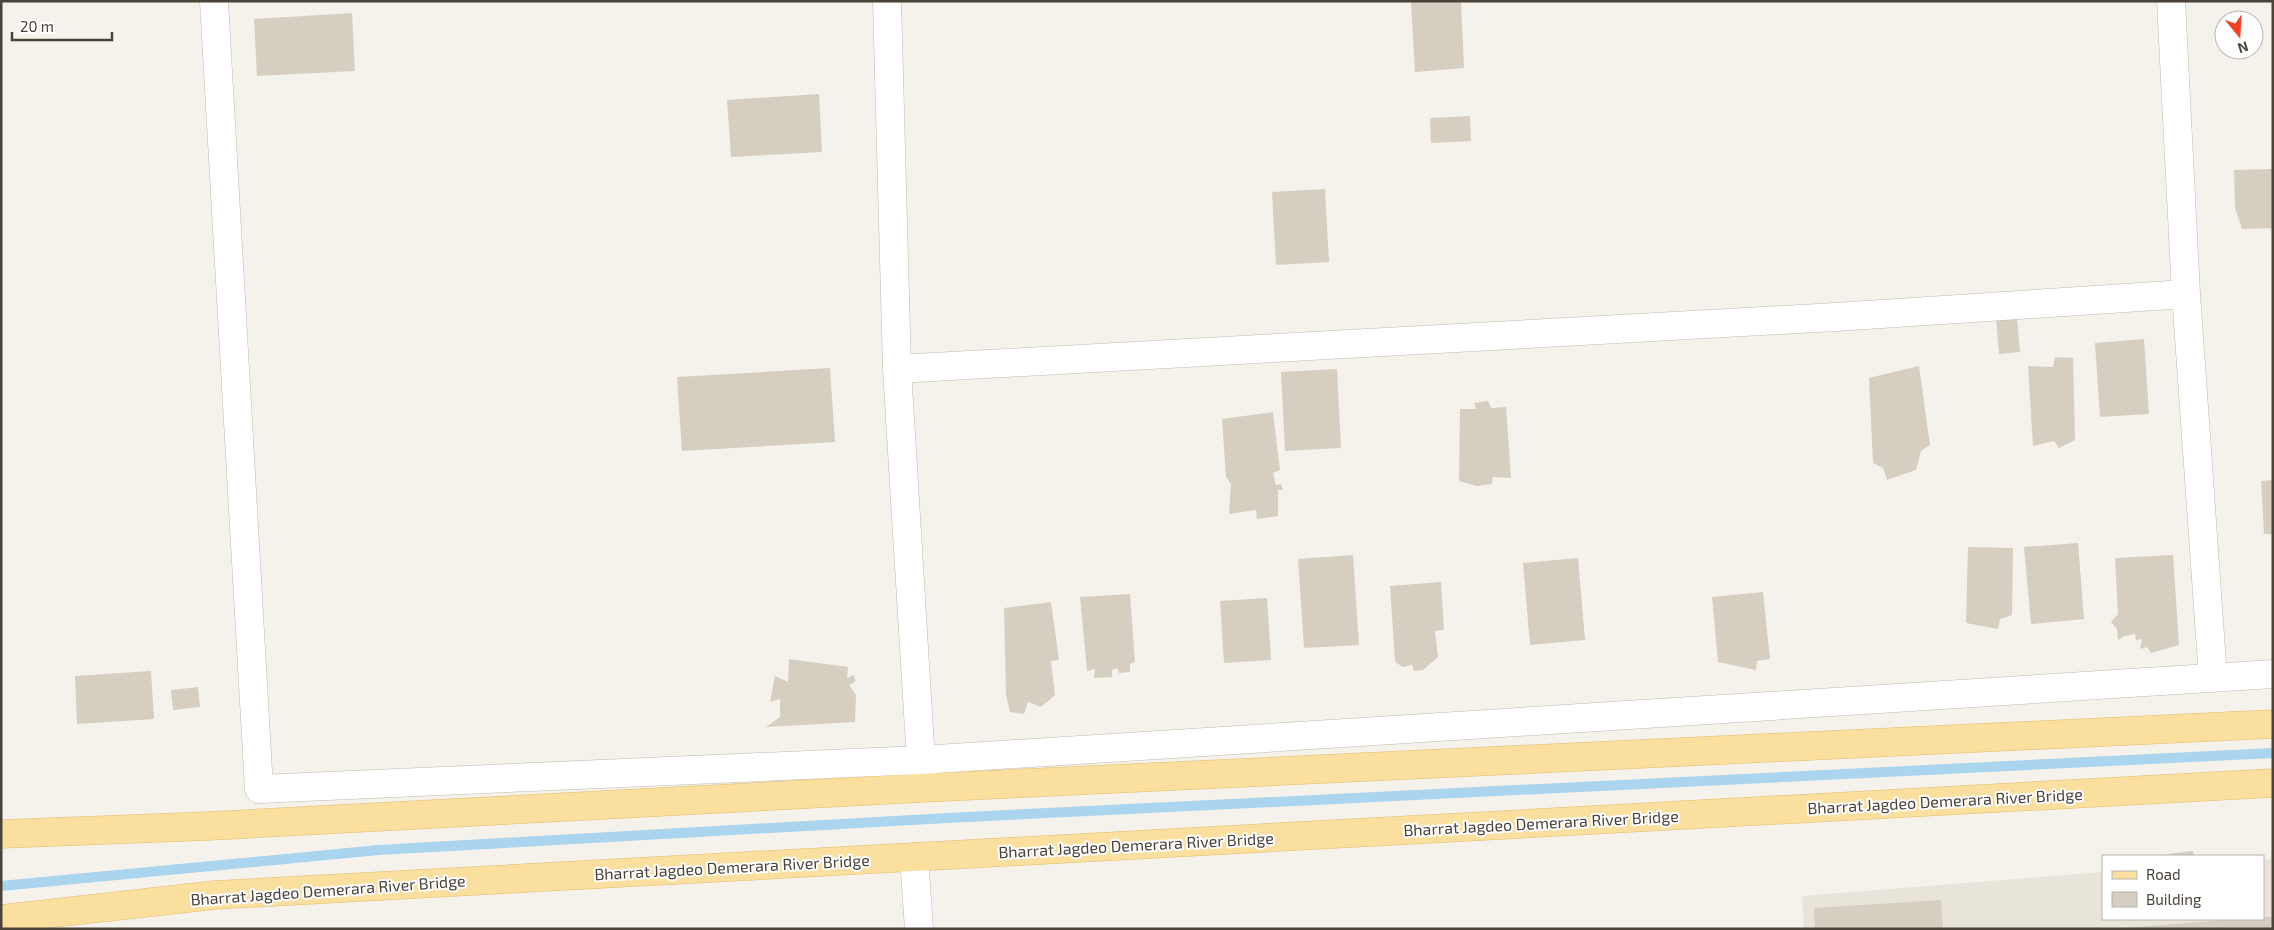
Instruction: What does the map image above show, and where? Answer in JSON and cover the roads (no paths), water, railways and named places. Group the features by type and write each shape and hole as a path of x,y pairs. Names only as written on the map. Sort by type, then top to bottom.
{"main road":[{"path":"1,834 209,826 922,788 2273,724"},
{"name":"Bharrat Jagdeo Demerara River Bridge","path":"1,919 215,895 2273,783"}],"street":[{"path":"214,1 259,789 921,760 2273,674"},
{"path":"887,1 897,370 922,788"},
{"path":"2171,1 2186,294 2213,678"},
{"path":"897,370 1836,317 2186,294"},
{"path":"914,857 919,929"}],"waterway":[{"path":"1,886 379,850 947,818 2273,753"}]}
